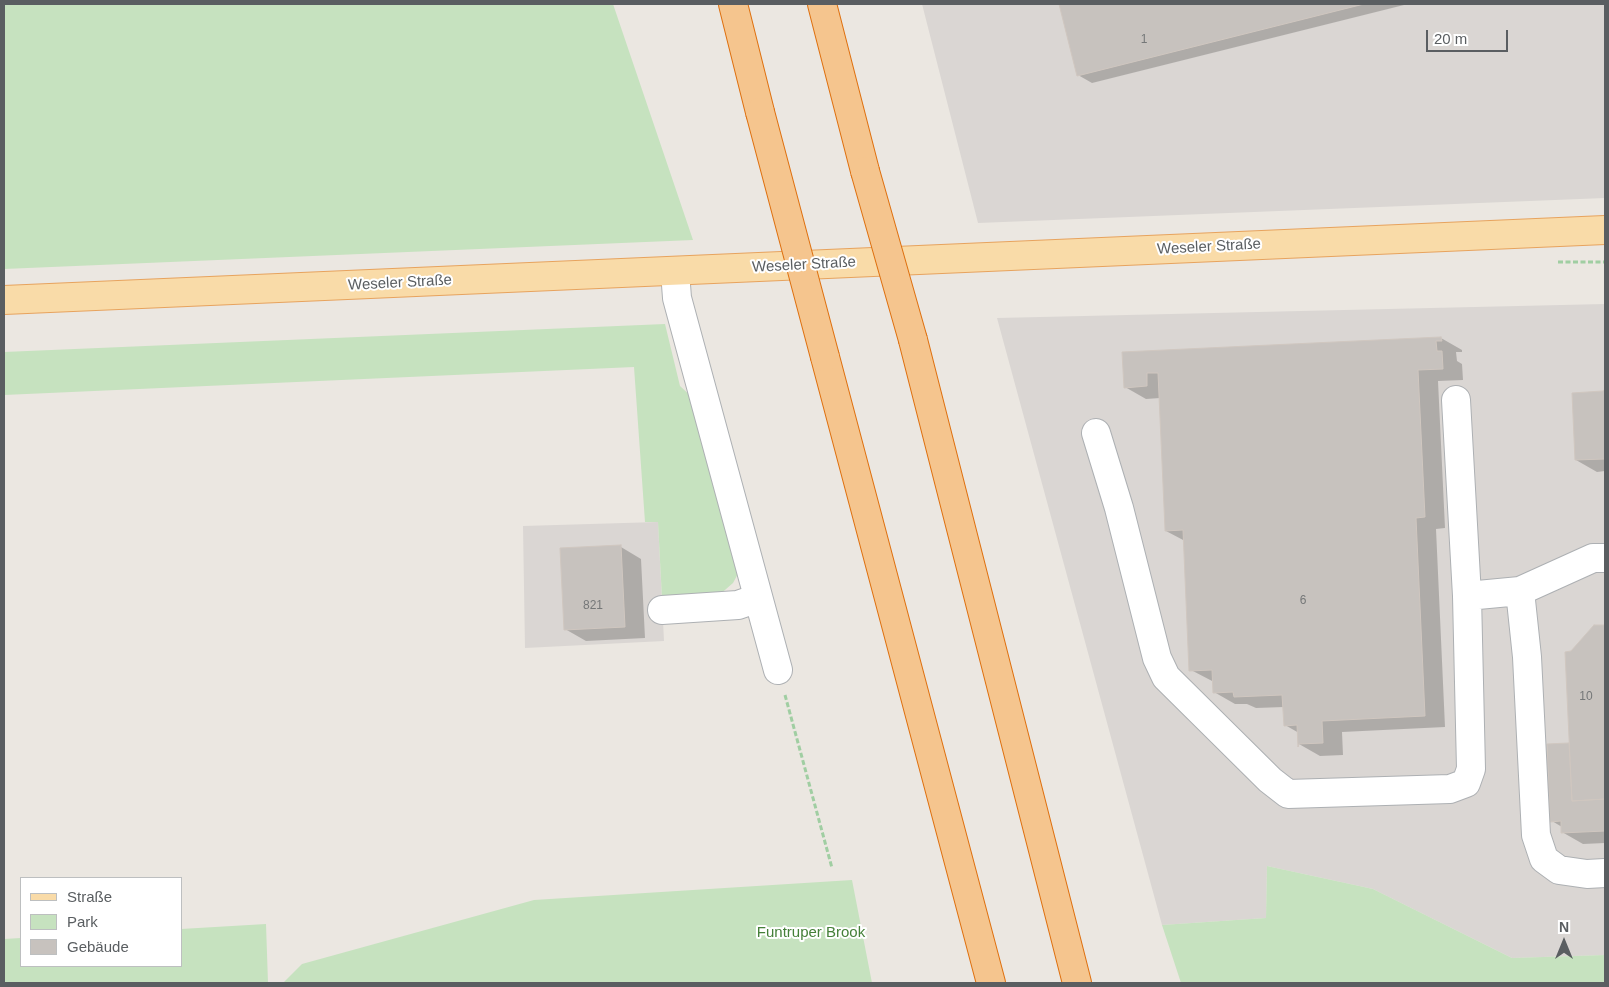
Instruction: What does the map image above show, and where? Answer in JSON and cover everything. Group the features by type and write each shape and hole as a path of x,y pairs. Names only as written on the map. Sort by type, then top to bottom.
{"highway":[{"path":"733,4 991,983"},
{"path":"822,4 865,171 913,340 1077,983"}],"main road":[{"name":"Weseler Straße","path":"4,300 1605,230"}],"street":[{"path":"675,271 677,298 778,670"},
{"path":"1096,433 1119,508 1157,658 1166,677 1270,780 1288,794 1450,789 1466,783 1471,768 1467,596 1456,400"},
{"path":"1467,596 1520,591 1593,558 1605,558"},
{"path":"1520,591 1527,657 1536,835 1544,859 1559,870 1587,874 1605,873"},
{"path":"662,610 738,605 758,598"}],"path":[{"path":"778,670 832,868"}],"shaded area":[{"path":"922,4 1605,4 1605,198 978,223"},
{"path":"1605,304 1605,955 1512,958 1373,889 1267,866 1266,918 1162,925 997,318"},
{"path":"658,522 664,641 525,648 523,526"}],"green space":[{"path":"4,4 613,4 693,240 4,269"},
{"path":"665,324 680,386 694,399 740,570 733,583 718,596 662,599 658,522 645,522 634,367 4,395 4,352"},
{"path":"1267,866 1373,889 1512,958 1605,955 1605,983 1181,983 1162,925 1266,918"},
{"name":"Funtruper Brook","path":"852,880 872,983 283,983 302,964 534,900"},
{"path":"266,924 268,983 4,983 4,939 20,938 20,967 182,967 182,929"}],"building":[{"path":"1059,4 1364,4 1077,76"},
{"path":"1441,337 1442,341 1436,341 1437,351 1442,351 1443,369 1418,370 1425,517 1416,518 1425,716 1322,721 1323,743 1299,744 1298,747 1297,725 1284,726 1282,695 1234,697 1233,692 1213,693 1212,670 1189,671 1183,530 1165,531 1158,373 1147,373 1147,386 1124,388 1122,352"},
{"path":"1605,389 1605,459 1575,460 1572,393 1603,391"},
{"path":"621,545 625,627 564,630 560,548"},
{"path":"1594,625 1605,625 1605,799 1572,801 1565,652 1571,651"},
{"path":"1569,743 1572,801 1605,799 1605,831 1561,833 1561,821 1550,822 1547,744"}]}
